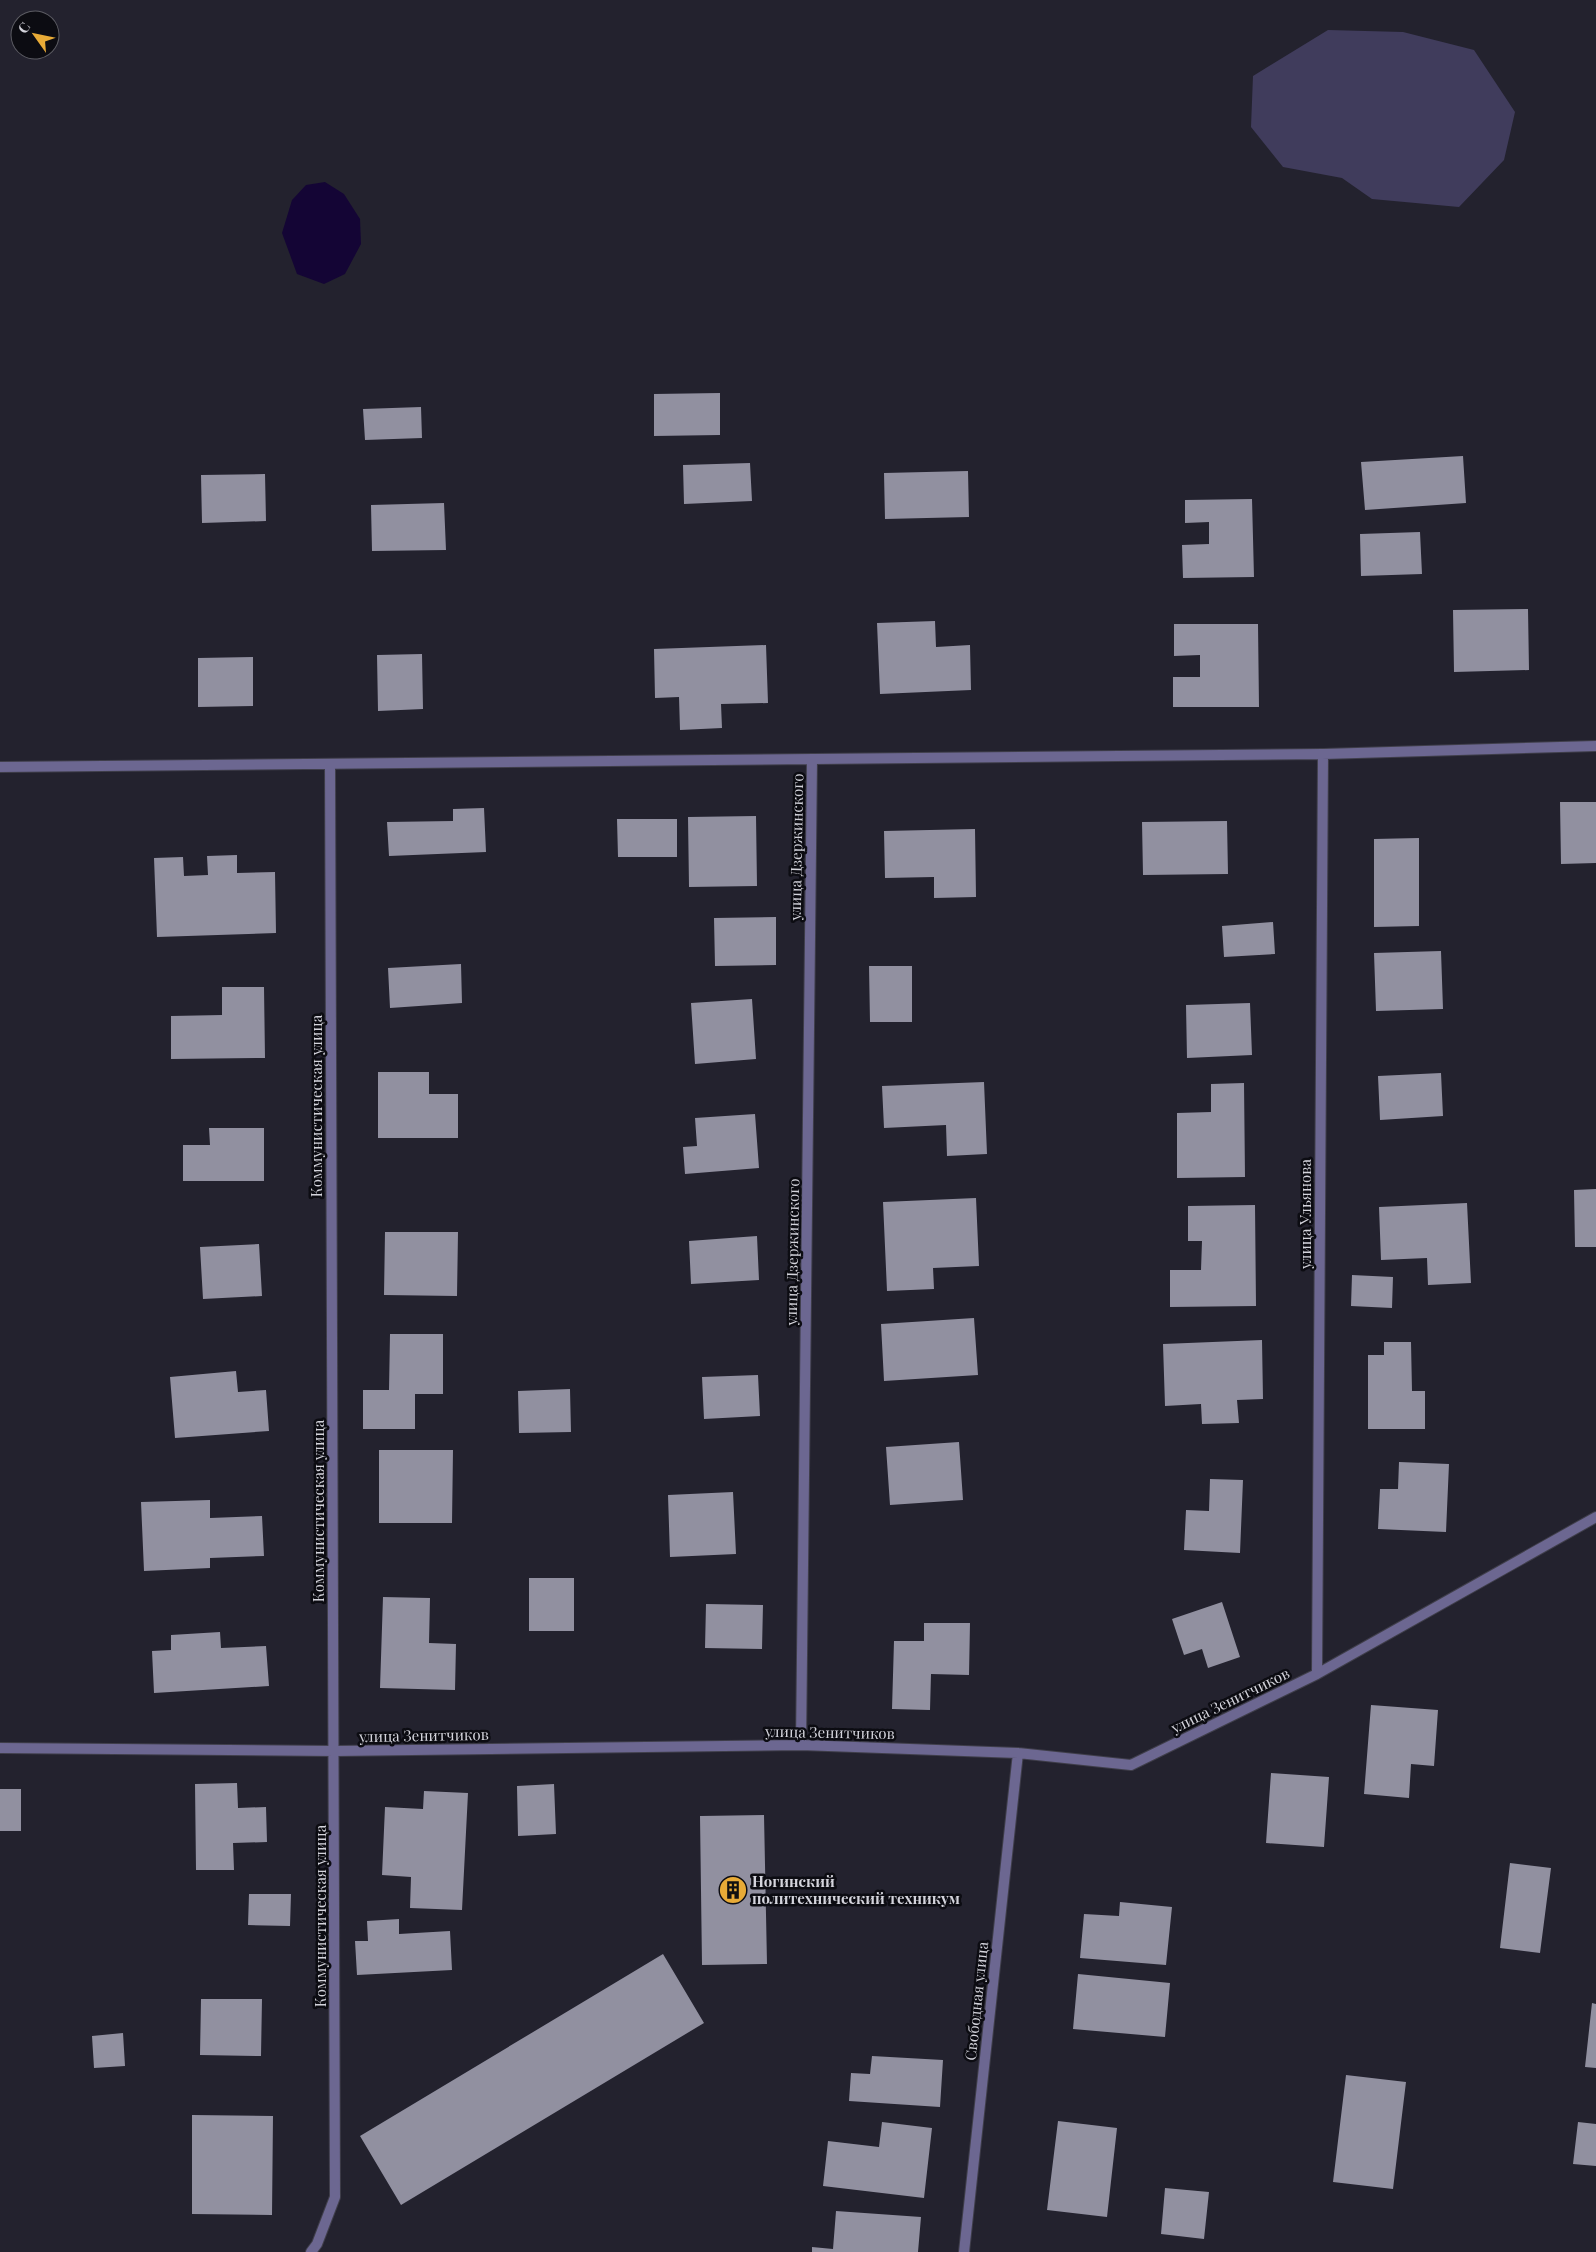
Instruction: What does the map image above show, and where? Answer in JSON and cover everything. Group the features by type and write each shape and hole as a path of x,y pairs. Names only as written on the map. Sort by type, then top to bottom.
{"street":[{"path":"0,767 1323,754 1596,746"},
{"name":"улица Ульянова","path":"1317,1674 1323,754"},
{"name":"улица Дзержинского","path":"801,1745 812,759"},
{"name":"Коммунистическая улица","path":"311,2252 317,2244 335,2198 335,1751 330,764"},
{"name":"улица Зенитчиков","path":"0,1748 335,1751 801,1745 1018,1753 1131,1765 1317,1674 1596,1517"},
{"name":"Свободная улица","path":"964,2252 1018,1753"}],"shaded area":[{"path":"1328,30 1403,32 1474,50 1515,112 1504,160 1459,207 1372,199 1342,178 1283,167 1251,127 1253,76"},
{"path":"325,182 344,194 360,219 361,244 345,274 324,284 297,274 282,233 292,200 306,185"}],"building":[{"path":"720,393 720,435 654,436 654,394"},
{"path":"421,407 422,438 365,440 363,409"},
{"path":"1463,456 1466,503 1365,510 1361,462"},
{"path":"750,463 752,501 684,504 683,465"},
{"path":"968,471 969,517 885,519 884,473"},
{"path":"265,474 266,521 202,523 201,475"},
{"path":"1252,499 1254,577 1183,578 1182,545 1209,544 1209,522 1185,523 1185,500"},
{"path":"444,503 446,550 372,551 371,505"},
{"path":"1420,532 1422,574 1361,576 1360,534"},
{"path":"1528,609 1529,670 1454,672 1453,610"},
{"path":"935,621 936,647 970,645 971,690 880,694 877,623"},
{"path":"1174,624 1258,624 1259,707 1173,707 1173,677 1200,677 1200,655 1174,656"},
{"path":"766,645 768,703 721,704 722,728 680,730 679,697 655,698 654,649"},
{"path":"422,654 423,709 378,711 377,655"},
{"path":"253,657 253,706 198,707 198,658"},
{"path":"1560,802 1596,802 1596,863 1561,864"},
{"path":"484,808 486,852 389,856 387,822 453,821 453,809"},
{"path":"756,816 757,886 689,887 688,817"},
{"path":"617,819 677,819 677,857 618,857"},
{"path":"1227,821 1228,874 1143,875 1142,822"},
{"path":"975,829 976,897 934,898 934,877 885,878 884,831"},
{"path":"1419,838 1419,926 1374,927 1374,839"},
{"path":"237,855 237,873 275,872 276,933 157,937 154,858 183,857 184,876 208,875 207,856"},
{"path":"776,917 776,965 715,966 714,918"},
{"path":"1273,922 1275,954 1224,957 1222,926"},
{"path":"1441,951 1443,1009 1376,1011 1374,953"},
{"path":"461,964 462,1003 390,1008 388,968"},
{"path":"869,966 912,966 912,1022 870,1022"},
{"path":"222,987 264,987 265,1058 171,1059 171,1016 222,1015"},
{"path":"752,999 756,1059 695,1064 691,1003"},
{"path":"1250,1003 1252,1055 1187,1058 1186,1005"},
{"path":"378,1072 429,1072 429,1094 458,1094 458,1138 378,1138"},
{"path":"1441,1073 1443,1116 1380,1120 1378,1076"},
{"path":"984,1082 987,1154 947,1156 946,1125 884,1128 882,1086"},
{"path":"1244,1083 1245,1177 1177,1178 1177,1113 1211,1112 1211,1084"},
{"path":"755,1114 759,1168 685,1174 683,1147 697,1146 695,1118"},
{"path":"209,1128 264,1128 264,1181 183,1181 183,1145 210,1145"},
{"path":"1596,1189 1596,1247 1575,1247 1574,1190"},
{"path":"976,1198 979,1266 933,1268 934,1289 887,1291 883,1202"},
{"path":"1467,1203 1471,1283 1428,1285 1427,1258 1381,1260 1379,1207"},
{"path":"1255,1205 1256,1306 1170,1307 1170,1270 1201,1270 1202,1241 1188,1241 1188,1206"},
{"path":"385,1232 458,1232 457,1296 384,1295"},
{"path":"757,1236 759,1280 691,1284 689,1241"},
{"path":"259,1244 262,1296 203,1299 200,1247"},
{"path":"1352,1275 1393,1277 1392,1308 1351,1306"},
{"path":"974,1318 978,1375 884,1381 881,1324"},
{"path":"390,1334 443,1334 443,1394 415,1394 415,1429 363,1429 363,1390 389,1390"},
{"path":"1262,1340 1263,1399 1237,1400 1239,1423 1202,1424 1201,1404 1165,1406 1163,1344"},
{"path":"1384,1342 1411,1342 1412,1391 1425,1391 1425,1429 1368,1429 1368,1355 1384,1355"},
{"path":"236,1371 238,1392 266,1390 269,1431 175,1438 170,1377"},
{"path":"758,1375 760,1416 704,1419 702,1377"},
{"path":"570,1389 571,1432 519,1433 518,1391"},
{"path":"959,1442 963,1500 890,1505 886,1447"},
{"path":"379,1450 453,1450 452,1523 379,1523"},
{"path":"1399,1462 1449,1464 1446,1532 1378,1529 1380,1489 1398,1489"},
{"path":"1210,1479 1243,1480 1240,1553 1184,1550 1186,1510 1209,1511"},
{"path":"733,1492 736,1554 670,1557 668,1495"},
{"path":"210,1500 210,1518 262,1516 264,1556 210,1558 210,1568 144,1571 141,1502"},
{"path":"529,1578 574,1578 574,1631 529,1631"},
{"path":"383,1597 430,1598 429,1643 456,1644 455,1690 380,1688"},
{"path":"1222,1602 1240,1657 1208,1668 1202,1649 1184,1655 1172,1619"},
{"path":"706,1604 763,1605 762,1649 705,1648"},
{"path":"924,1623 970,1623 969,1675 931,1674 930,1710 892,1709 894,1641 924,1641"},
{"path":"220,1632 221,1648 266,1646 269,1686 154,1693 152,1651 171,1650 171,1635"},
{"path":"1371,1705 1438,1710 1434,1766 1411,1764 1409,1798 1364,1794"},
{"path":"1271,1773 1329,1777 1324,1847 1266,1843"},
{"path":"237,1783 238,1808 266,1807 267,1842 233,1843 234,1870 196,1870 195,1784"},
{"path":"554,1784 556,1834 518,1836 517,1786"},
{"path":"0,1789 21,1789 21,1831 0,1831"},
{"path":"424,1791 468,1793 462,1910 410,1908 411,1877 382,1875 385,1807 423,1809"},
{"name":"Ногинский политехнический техникум","path":"764,1815 767,1964 702,1965 700,1816"},
{"path":"1510,1863 1551,1868 1540,1953 1500,1948"},
{"path":"249,1894 291,1894 290,1926 248,1925"},
{"path":"1120,1902 1172,1907 1166,1965 1080,1958 1084,1914 1119,1916"},
{"path":"399,1919 399,1934 450,1931 452,1970 357,1975 355,1941 368,1941 367,1921"},
{"path":"663,1954 704,2023 401,2205 360,2136"},
{"path":"1078,1974 1170,1983 1165,2037 1073,2029"},
{"path":"201,1999 262,1999 261,2056 200,2055"},
{"path":"1592,2003 1596,2004 1596,2068 1585,2067"},
{"path":"123,2033 125,2066 94,2068 92,2036"},
{"path":"872,2056 943,2060 940,2107 849,2101 851,2073 870,2074"},
{"path":"1346,2075 1406,2082 1393,2189 1333,2182"},
{"path":"192,2115 273,2116 272,2215 192,2214"},
{"path":"1058,2121 1117,2128 1107,2217 1047,2210"},
{"path":"882,2122 932,2128 924,2198 823,2186 828,2141 879,2147"},
{"path":"1578,2122 1596,2124 1596,2166 1573,2164"},
{"path":"1165,2188 1209,2192 1204,2239 1161,2234"},
{"path":"836,2211 921,2217 918,2252 812,2252 812,2247 833,2249"}],"place":[{"name":"Ногинский политехнический техникум","path":"733,1890"}]}
